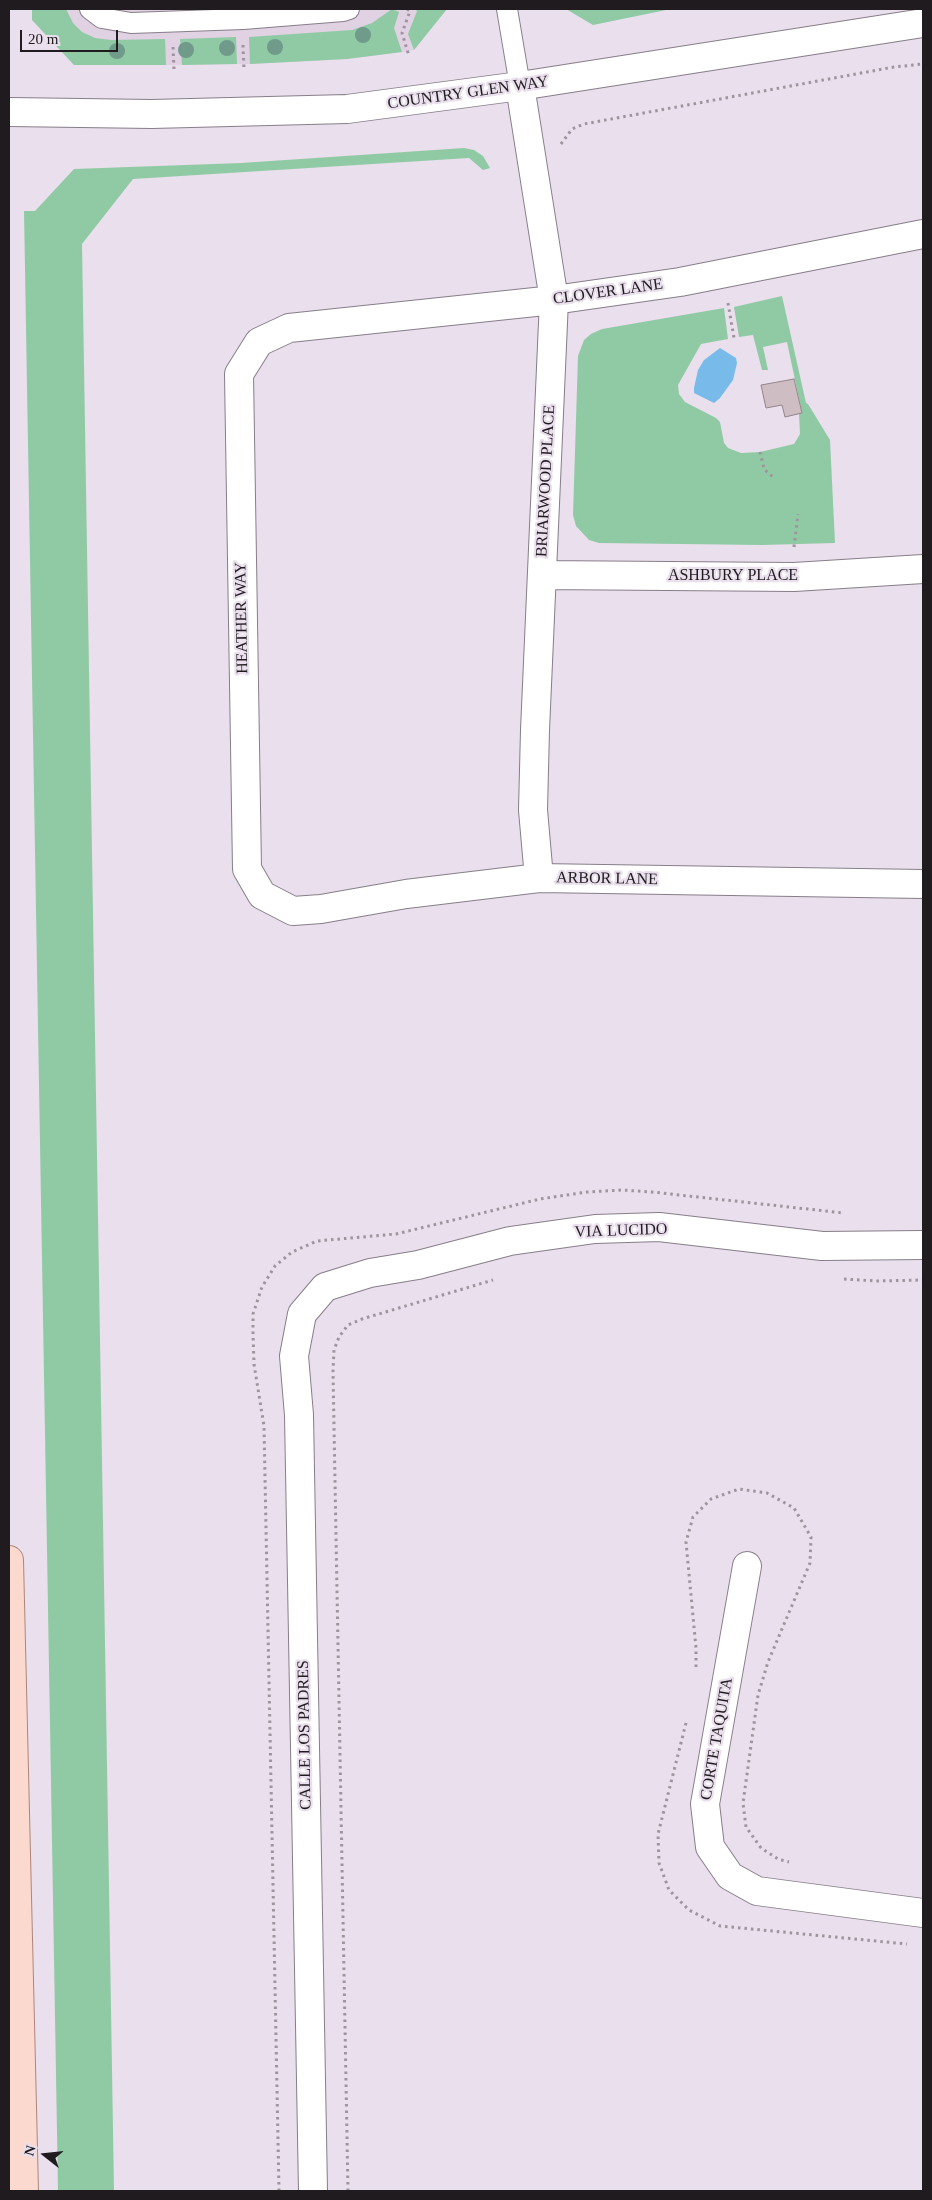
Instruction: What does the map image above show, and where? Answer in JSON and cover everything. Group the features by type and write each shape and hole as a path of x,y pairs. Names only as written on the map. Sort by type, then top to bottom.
{"main road":[{"path":"9,1560 24,2191"}],"street":[{"name":"COUNTRY GLEN WAY","path":"9,112 152,114 347,110 520,86 923,23"},
{"name":"BRIARWOOD PLACE","path":"520,86 554,300 533,810 539,878"},
{"name":"CLOVER LANE","path":"289,328 554,300 680,282 923,234"},
{"name":"HEATHER WAY","path":"289,328 259,342 239,374 241,617 247,869 262,895 293,911"},
{"name":"ASHBURY PLACE","path":"542,574 794,577 923,570"},
{"name":"ARBOR LANE","path":"293,911 321,909 406,894 539,878 923,884"},
{"name":"VIA LUCIDO","path":"325,1288 370,1273 418,1265 510,1241 596,1229 659,1227 822,1246 923,1245"},
{"name":"CALLE LOS PADRES","path":"314,2191 299,1425 294,1356 302,1314 325,1288"},
{"name":"CORTE TAQUITA","path":"747,1566 705,1804 710,1847 730,1876 757,1891 923,1913"}],"lane":[{"path":"90,9 102,18 131,23 243,19 349,9"},
{"path":"507,9 520,86"}],"path":[{"path":"407,9 410,11 402,33 409,56"},
{"path":"243,37 244,70"},
{"path":"172,40 174,70"},
{"path":"531,152 560,147 572,129 584,124 894,66 923,64"},
{"path":"728,302 734,338"},
{"path":"760,452 764,469 773,477"},
{"path":"794,548 798,514"},
{"path":"279,2191 264,1426 254,1364 253,1333 253,1314 262,1288 275,1266 292,1252 317,1241 396,1234 540,1199 587,1192 622,1190 652,1192 850,1214"},
{"path":"348,2191 334,1350 339,1337 348,1325 498,1278"},
{"path":"842,1278 876,1281 923,1280"},
{"path":"696,1673 696,1648 686,1542 693,1517 712,1499 739,1489 767,1493 794,1508 811,1537 810,1563 768,1662 758,1694 743,1803 746,1827 760,1848 778,1859 792,1863"},
{"path":"686,1720 658,1834 659,1863 669,1890 689,1910 720,1926 914,1945"}],"shaded area":[{"path":"32,9 447,9 414,50 402,52 347,59 250,64 74,65 32,20"}],"green space":[{"path":"32,9 66,9 73,23 82,32 95,38 111,40 165,39 166,65 74,65 32,20"},
{"path":"392,9 399,12 394,28 402,52 347,59 250,64 249,37 352,30 372,23"},
{"path":"415,9 447,9 414,50 408,34 417,11"},
{"path":"566,9 671,9 593,25"},
{"path":"236,37 237,64 182,65 180,39"},
{"path":"464,148 474,150 483,156 490,168 483,170 469,158 133,179 82,244 114,2191 58,2191 24,211 35,211 74,169 241,163"},
{"path":"782,296 806,403 830,440 835,543 762,545 599,543 589,540 576,526 573,515 578,356 584,340 602,329 724,308 728,339 701,344 678,385 679,394 685,402 720,422 724,443 728,448 741,453 760,452 794,444 800,434 799,414 802,413 787,342 763,347 768,370 762,370 753,335 739,337 734,307"}],"water":[{"path":"720,348 736,358 737,363 733,380 714,403 694,393 694,388 698,370 704,360"}],"building":[{"path":"794,379 802,413 785,417 782,405 766,408 761,385"}]}
